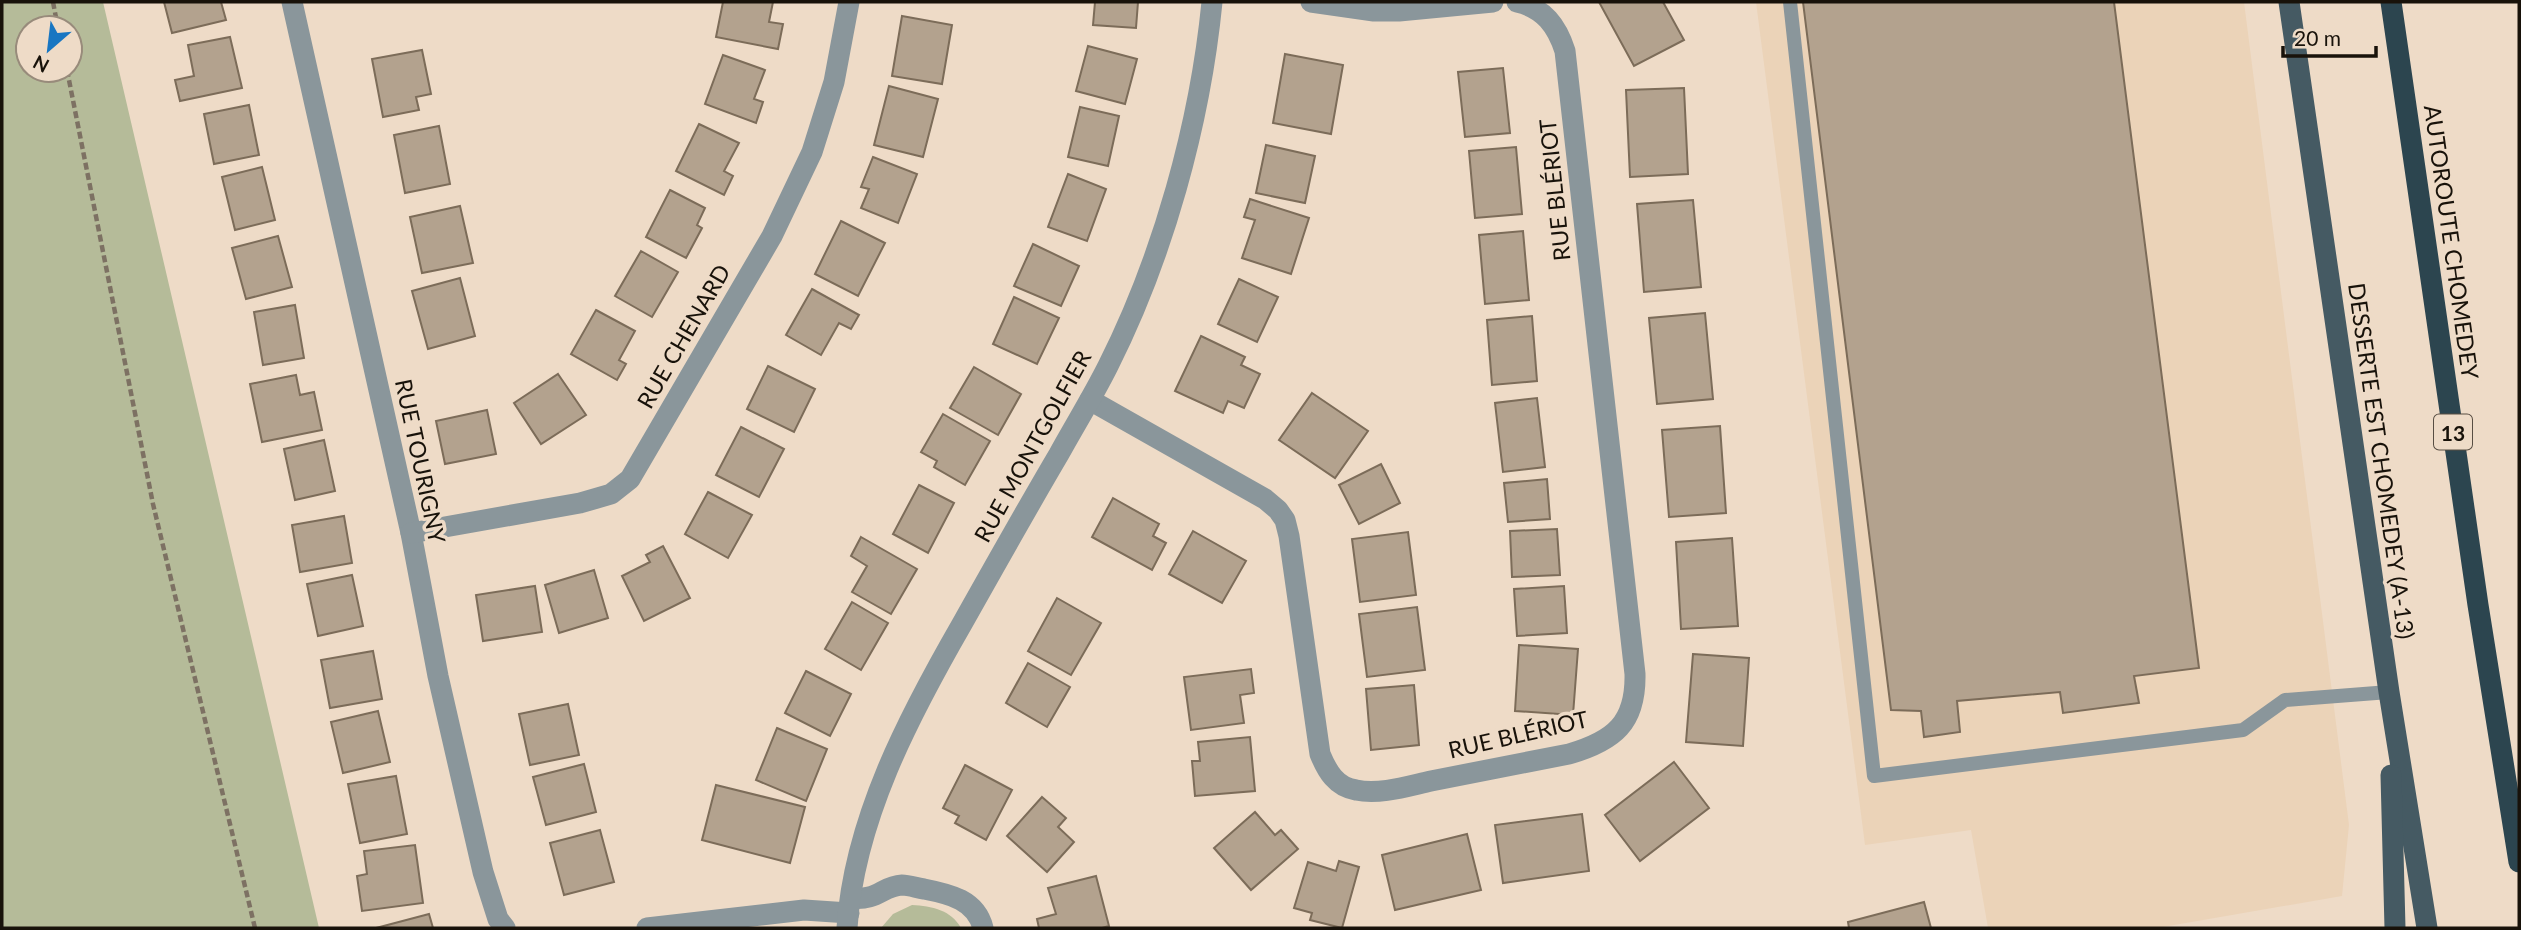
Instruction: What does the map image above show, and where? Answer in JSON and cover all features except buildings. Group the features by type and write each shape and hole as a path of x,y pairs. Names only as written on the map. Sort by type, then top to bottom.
{"highway":[{"name":"AUTOROUTE CHOMEDEY","path":"2391,2 2477,605 2519,862"}],"main road":[{"name":"DESSERTE EST CHOMEDEY (A-13)","path":"2289,2 2389,692 2427,928"},
{"path":"2389,692 2395,928"}],"street":[{"name":"RUE TOURIGNY","path":"292,2 411,533 438,676 484,872 498,919 505,928"},
{"name":"RUE CHENARD","path":"411,533 580,503 611,494 630,479 772,236 811,152 834,82 849,2"},
{"name":"RUE MONTGOLFIER","path":"849,913 875,803 901,737 933,674 1107,369 1140,297 1170,208 1193,118 1212,2"},
{"path":"1311,2 1399,11 1493,2"},
{"name":"RUE BLÉRIOT","path":"1090,400 1265,499 1285,520 1293,557 1320,754 1326,769 1345,786 1357,791 1391,789 1569,754 1595,747 1617,730 1633,704 1635,674 1565,51 1560,34 1551,21 1539,10 1517,2"},
{"path":"647,928 804,910 849,913 863,900 902,885 960,898 972,907 981,919 983,928"}],"lane":[{"path":"1790,2 1874,776 2244,730 2285,700 2389,692"}],"path":[{"path":"69,84 153,504 255,928"}],"shaded area":[{"path":"1756,2 2244,2 2349,825 2342,896 2157,928 1988,928 1971,830 1865,845"}],"green space":[{"path":"2,2 103,2 319,928 2,928"},
{"path":"912,905 940,910 952,917 961,928 881,928 893,914"}]}
